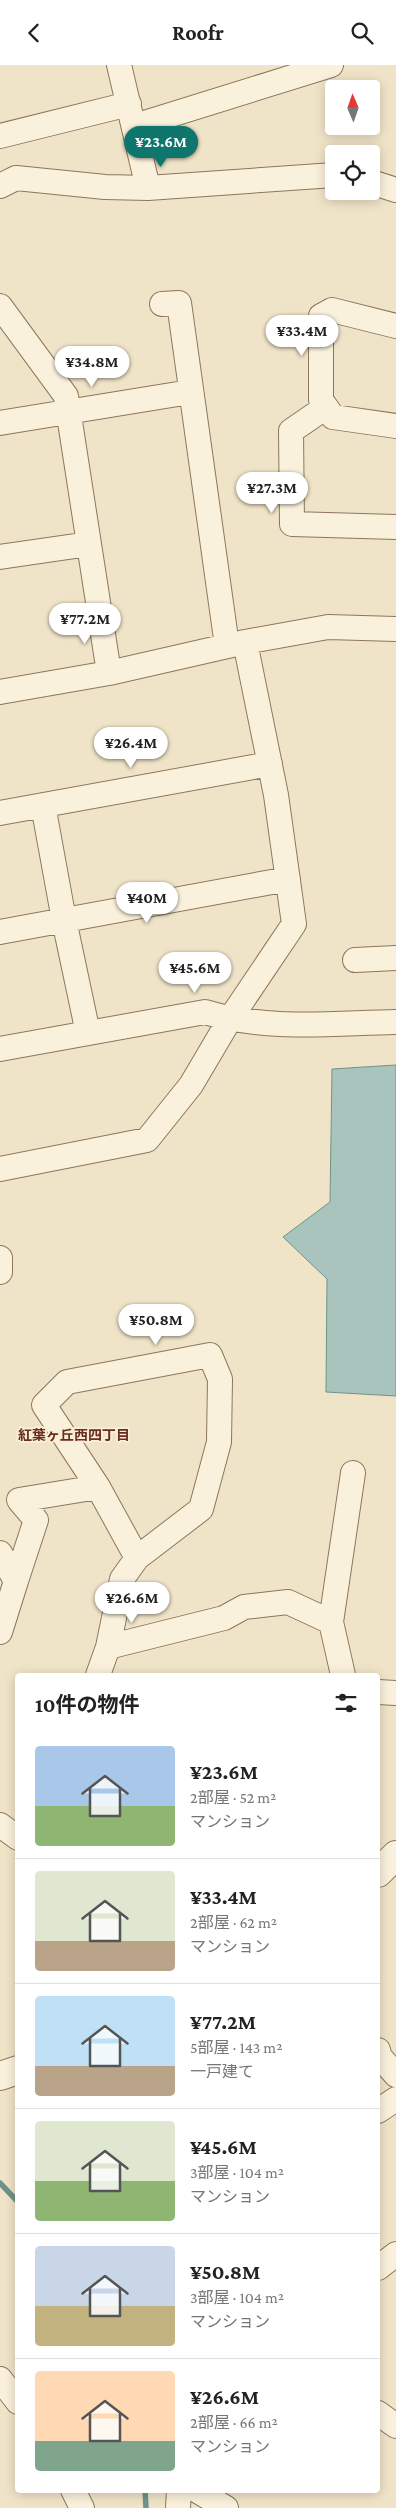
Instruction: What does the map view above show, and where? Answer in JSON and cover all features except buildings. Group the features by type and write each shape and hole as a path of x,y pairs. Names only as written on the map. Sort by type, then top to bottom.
{"street":[{"path":"119,65 148,188"},
{"path":"0,136 132,115 331,65"},
{"path":"0,186 16,178 105,187 148,188 325,176"},
{"path":"380,185 396,189"},
{"path":"0,1169 147,1139 191,1085 230,1019 294,925 270,764 236,644 190,392 178,303 162,304"},
{"path":"0,306 8,330 66,397 108,673"},
{"path":"396,326 332,310 322,316 321,401 333,417 396,426"},
{"path":"0,423 190,392"},
{"path":"326,407 291,431 292,524 396,527"},
{"path":"0,557 89,544"},
{"path":"0,692 108,673 236,644 328,627 396,629"},
{"path":"0,813 270,764"},
{"path":"43,805 64,920 88,1033"},
{"path":"0,932 288,879"},
{"path":"355,960 396,958"},
{"path":"0,1049 205,1012 230,1019 260,1024 396,1021"},
{"path":"0,1258 0,1271"},
{"path":"99,1673 108,1647 122,1579 137,1558 201,1509 219,1442 220,1379 210,1355 67,1382 44,1405 98,1487 137,1558"},
{"path":"343,1673 331,1622 353,1473"},
{"path":"0,1631 36,1520 19,1499 98,1487"},
{"path":"0,1553 16,1581"},
{"path":"108,1647 224,1617 244,1607 288,1602 331,1622"},
{"path":"380,1692 396,1693"},
{"path":"0,1825 15,1836"},
{"path":"380,1871 396,1855"},
{"path":"380,2057 396,2075"},
{"path":"0,2076 15,2071"},
{"path":"380,2110 396,2099"},
{"path":"380,2267 396,2255"},
{"path":"0,2379 15,2398"},
{"path":"380,2414 396,2426"},
{"path":"74,2493 82,2508"},
{"path":"178,2508 179,2493"},
{"path":"201,2493 226,2508"}],"water":[{"path":"396,1065 396,1396 326,1392 327,1279 283,1237 330,1202 332,1069"}],"waterway":[{"path":"0,2183 15,2199"},
{"path":"145,2493 146,2508"}],"district":[{"name":"紅葉ヶ丘西四丁目","path":"74,1435"}]}
